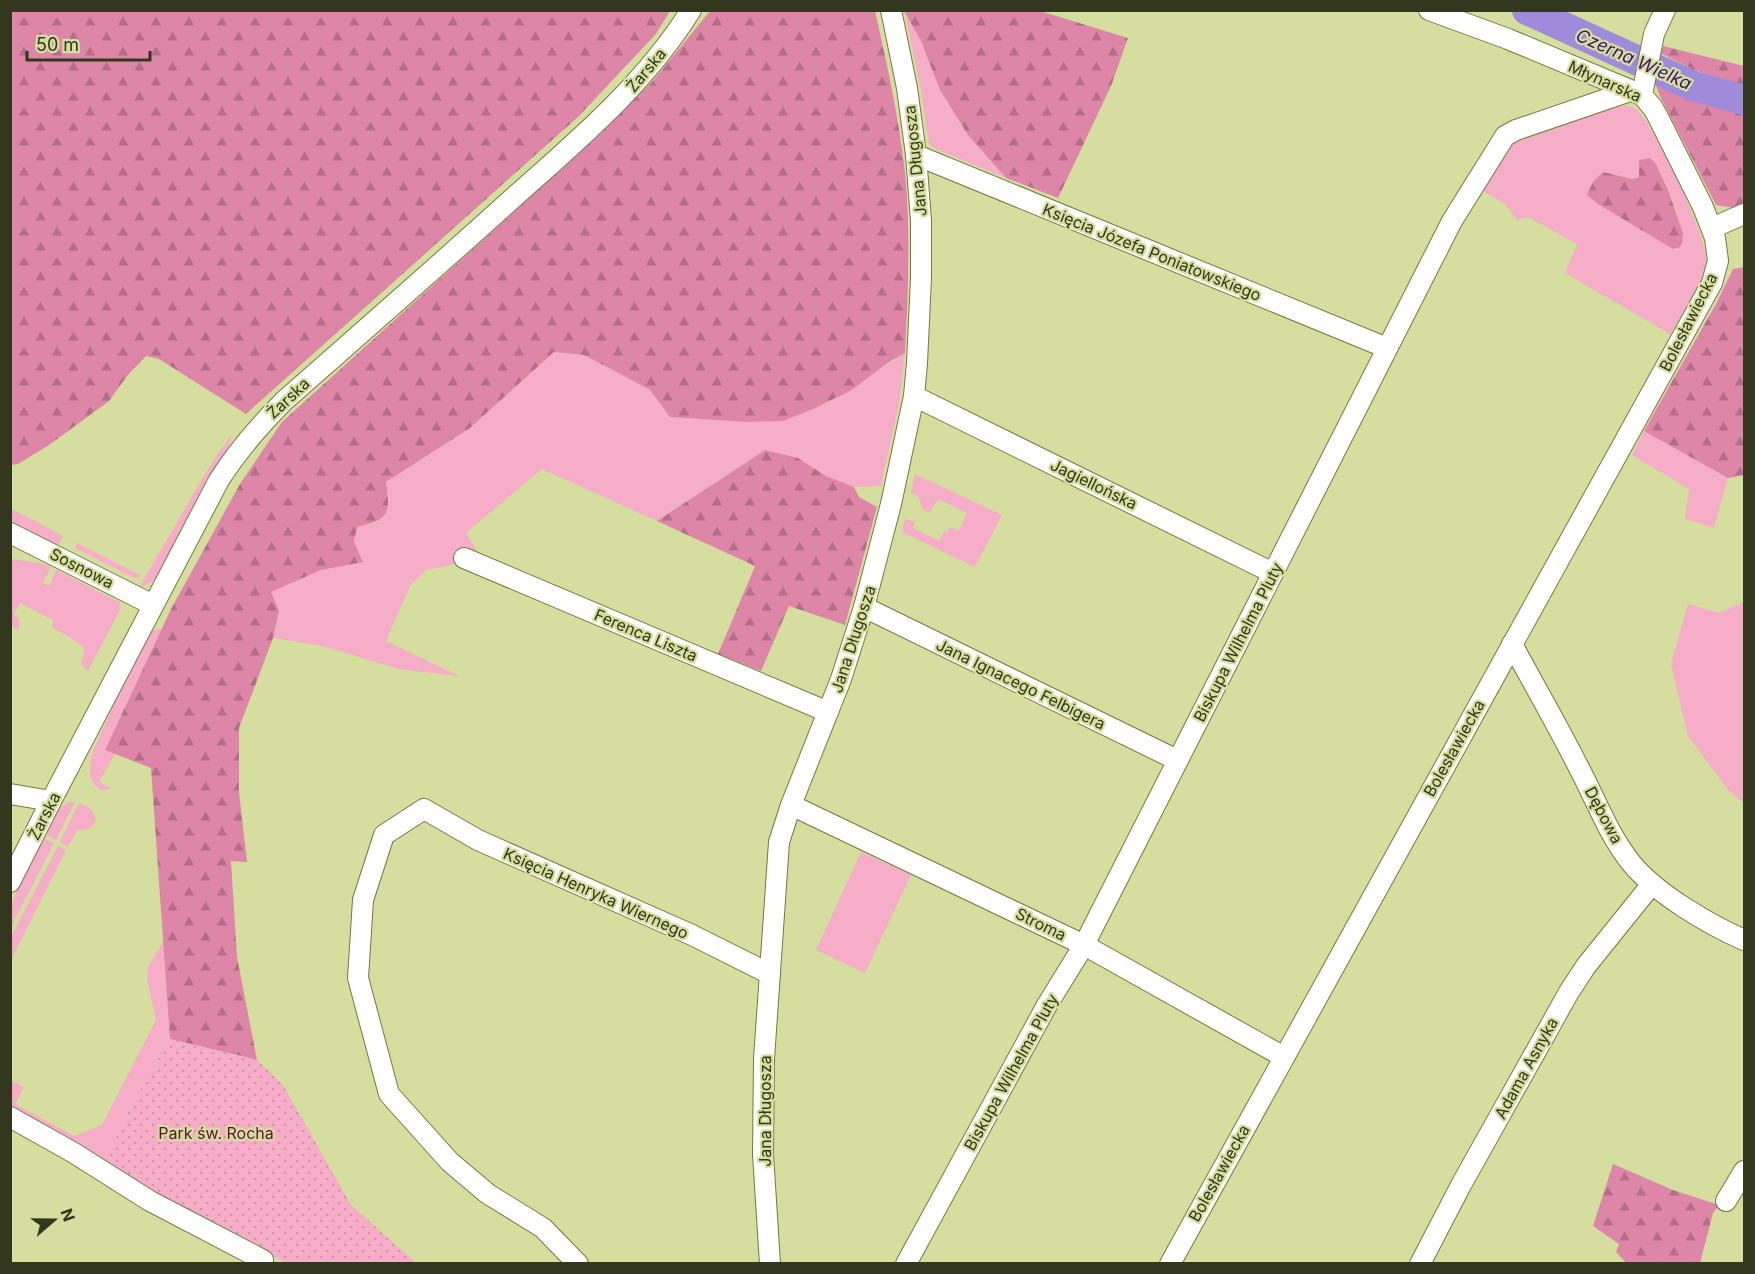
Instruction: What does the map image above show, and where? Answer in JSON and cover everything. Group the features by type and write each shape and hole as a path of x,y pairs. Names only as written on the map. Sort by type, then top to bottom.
{"street":[{"name":"Żarska","path":"10,882 153,604 219,480 237,452 285,400 619,101 649,68 692,10"},
{"name":"Jana Długosza","path":"770,1263 763,1154 764,1059 778,842 841,679 864,607 891,504 914,396 921,316 921,221 916,155 907,88 891,10"},
{"name":"Młynarska","path":"1430,10 1639,89 1658,117 1712,228"},
{"path":"1639,89 1654,34 1665,10"},
{"name":"Biskupa Wilhelma Pluty","path":"906,1263 1047,1005 1084,945 1452,221 1505,136 1516,130 1639,89"},
{"name":"Księcia Józefa Poniatowskiego","path":"916,155 1387,348"},
{"path":"1712,228 1744,214"},
{"name":"Bolesławiecka","path":"1170,1263 1712,283 1718,261 1712,228"},
{"name":"Jagiellońska","path":"914,396 1273,573"},
{"name":"Sosnowa","path":"10,533 153,604"},
{"name":"Ferenca Liszta","path":"464,558 828,712"},
{"name":"Jana Ignacego Felbigera","path":"864,607 1178,760"},
{"name":"Dębowa","path":"1512,644 1614,837 1632,864 1652,884 1675,901 1744,940"},
{"path":"10,794 51,801"},
{"name":"Stroma","path":"791,805 1084,945 1284,1057"},
{"name":"Księcia Henryka Wiernego","path":"578,1263 543,1228 488,1194 450,1162 389,1094 358,978 363,900 384,835 424,808 478,840 692,935 770,974"},
{"name":"Adama Asnyka","path":"1420,1263 1569,992 1586,966 1652,884"},
{"path":"10,1117 74,1153 150,1201 263,1260"},
{"path":"1726,1201 1744,1171"}],"green space":[{"path":"11,10 670,11 656,34 578,117 246,414 159,359 146,356 127,376 109,401 49,445 18,464 11,465"},
{"path":"710,11 875,11 896,112 907,195 908,286 905,353 850,391 813,409 783,421 747,422 670,417 650,390 584,355 554,352 470,428 386,482 388,501 385,514 376,521 357,527 354,542 363,562 321,570 271,592 279,611 273,638 239,728 239,792 247,862 231,861 237,957 257,1060 170,1039 151,768 105,750 171,609 240,484 282,422 568,163 651,83"},
{"path":"904,11 1040,11 1128,38 1111,86 1058,198 1006,178 968,135 940,90 921,41"},
{"path":"905,14 921,41 940,90 968,135 1006,178 929,144 921,90"},
{"path":"1663,46 1744,66 1744,87 1694,70 1660,53"},
{"path":"1665,83 1744,110 1744,205 1734,208 1716,205 1659,94 1656,85"},
{"path":"1632,107 1645,120 1679,182 1704,247 1706,260 1701,279 1692,299 1670,334 1565,273 1577,244 1528,217 1517,220 1505,204 1481,190 1509,146 1613,108","holes":["1656,164 1674,202 1680,223 1682,243 1673,248 1598,204 1588,195 1603,172 1632,179 1639,177"]},
{"path":"1650,158 1656,164 1669,192 1683,233 1680,247 1673,249 1587,195 1593,182 1603,172 1632,179 1639,177 1639,160"},
{"path":"1744,267 1744,475 1728,478 1644,431 1717,302 1733,269"},
{"path":"554,352 584,355 650,390 670,417 747,422 783,421 831,401 905,353 899,403 881,486 854,487 826,476 798,458 748,461 657,521 542,469 466,533 477,551 452,565 426,570 411,584 386,641 459,676 398,669 323,646 273,638 279,611 270,592 321,570 363,562 354,542 357,527 376,523 389,500 386,482 470,428"},
{"path":"1644,431 1728,478 1714,528 1685,519 1689,489 1632,455"},
{"path":"231,435 226,451 159,574 153,580 140,586 208,469"},
{"path":"765,450 798,458 826,476 854,487 859,497 877,507 845,625 789,606 761,671 718,654 755,566 657,521"},
{"path":"915,474 1002,515 975,567 902,532 905,519 915,522 913,528 939,541 944,531 948,533 950,527 959,531 967,513 941,500 936,502 930,512 925,511 918,496 911,493"},
{"path":"10,508 63,536 57,548 11,525"},
{"path":"77,543 142,576 134,578 75,548"},
{"path":"11,559 51,567 43,583 49,586 56,570 119,602 121,608 88,671 81,664 84,654 83,646 52,627 53,620 20,603 14,614 19,620 19,630 11,626"},
{"path":"1744,602 1744,803 1729,791 1688,736 1671,664 1688,604 1719,613"},
{"path":"162,629 105,750 115,754 99,782 111,788 102,791 97,788 90,773 93,751 148,634"},
{"path":"70,802 75,802 56,840 43,833 57,809"},
{"path":"79,803 91,810 96,820 91,827 77,830 68,847 60,842"},
{"path":"41,837 54,843 11,927 11,906 25,869"},
{"path":"58,846 66,850 11,960 11,937"},
{"path":"861,852 911,875 865,973 816,950"},
{"path":"163,942 170,1039 131,1106 109,1153 110,1169 11,1112 10,1080 24,1087 15,1104 74,1136 102,1125 156,1020 147,980 148,967"},
{"name":"Park św. Rocha","path":"170,1039 257,1060 283,1085 351,1205 416,1263 286,1263 110,1169 109,1153 131,1106"},
{"path":"1613,1164 1673,1190 1719,1205 1713,1213 1700,1263 1626,1263 1616,1252 1619,1244 1593,1226"}],"waterway":[{"name":"Czerna Wielka","path":"1527,10 1693,86 1744,100"}]}
